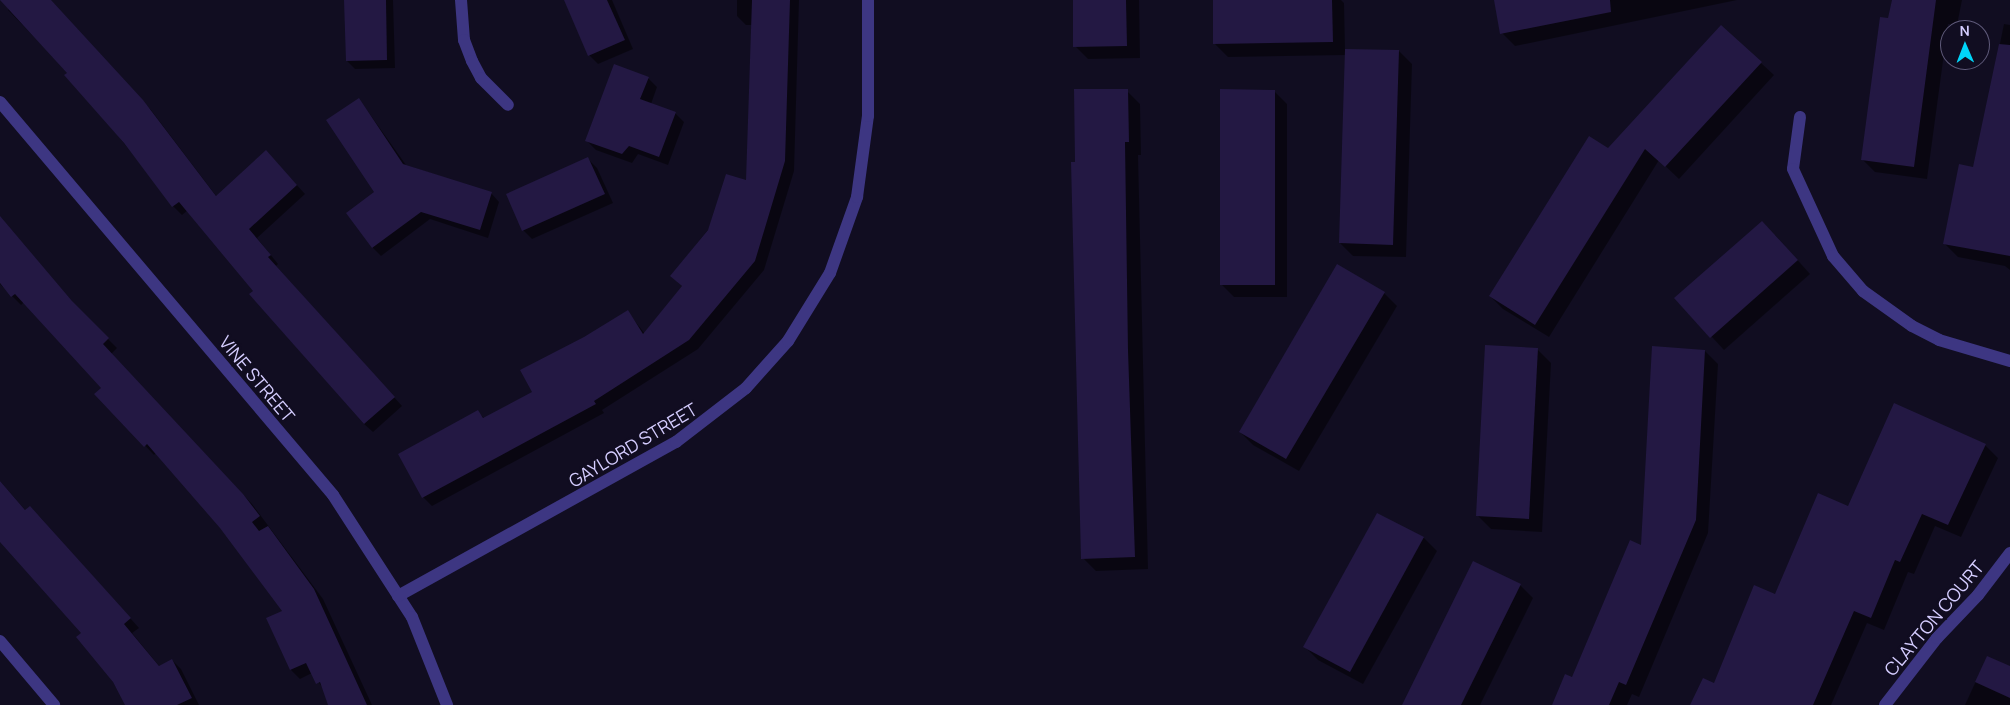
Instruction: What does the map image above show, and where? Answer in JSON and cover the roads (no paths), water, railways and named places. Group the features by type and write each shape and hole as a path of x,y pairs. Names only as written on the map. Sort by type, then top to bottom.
{"street":[{"path":"462,0 464,40 472,61 481,78 508,106"},
{"name":"GAYLORD STREET","path":"398,596 676,442 746,388 788,341 830,273 857,197 868,116 868,0"},
{"name":"VINE STREET","path":"0,102 332,495 398,596 423,640 447,705"},
{"path":"1800,116 1793,169 1833,256 1863,291 1912,326 1939,340 2010,361"},
{"name":"CLAYTON COURT","path":"1885,705 1937,638 1978,594 2010,553"},
{"path":"0,641 54,705"}]}
